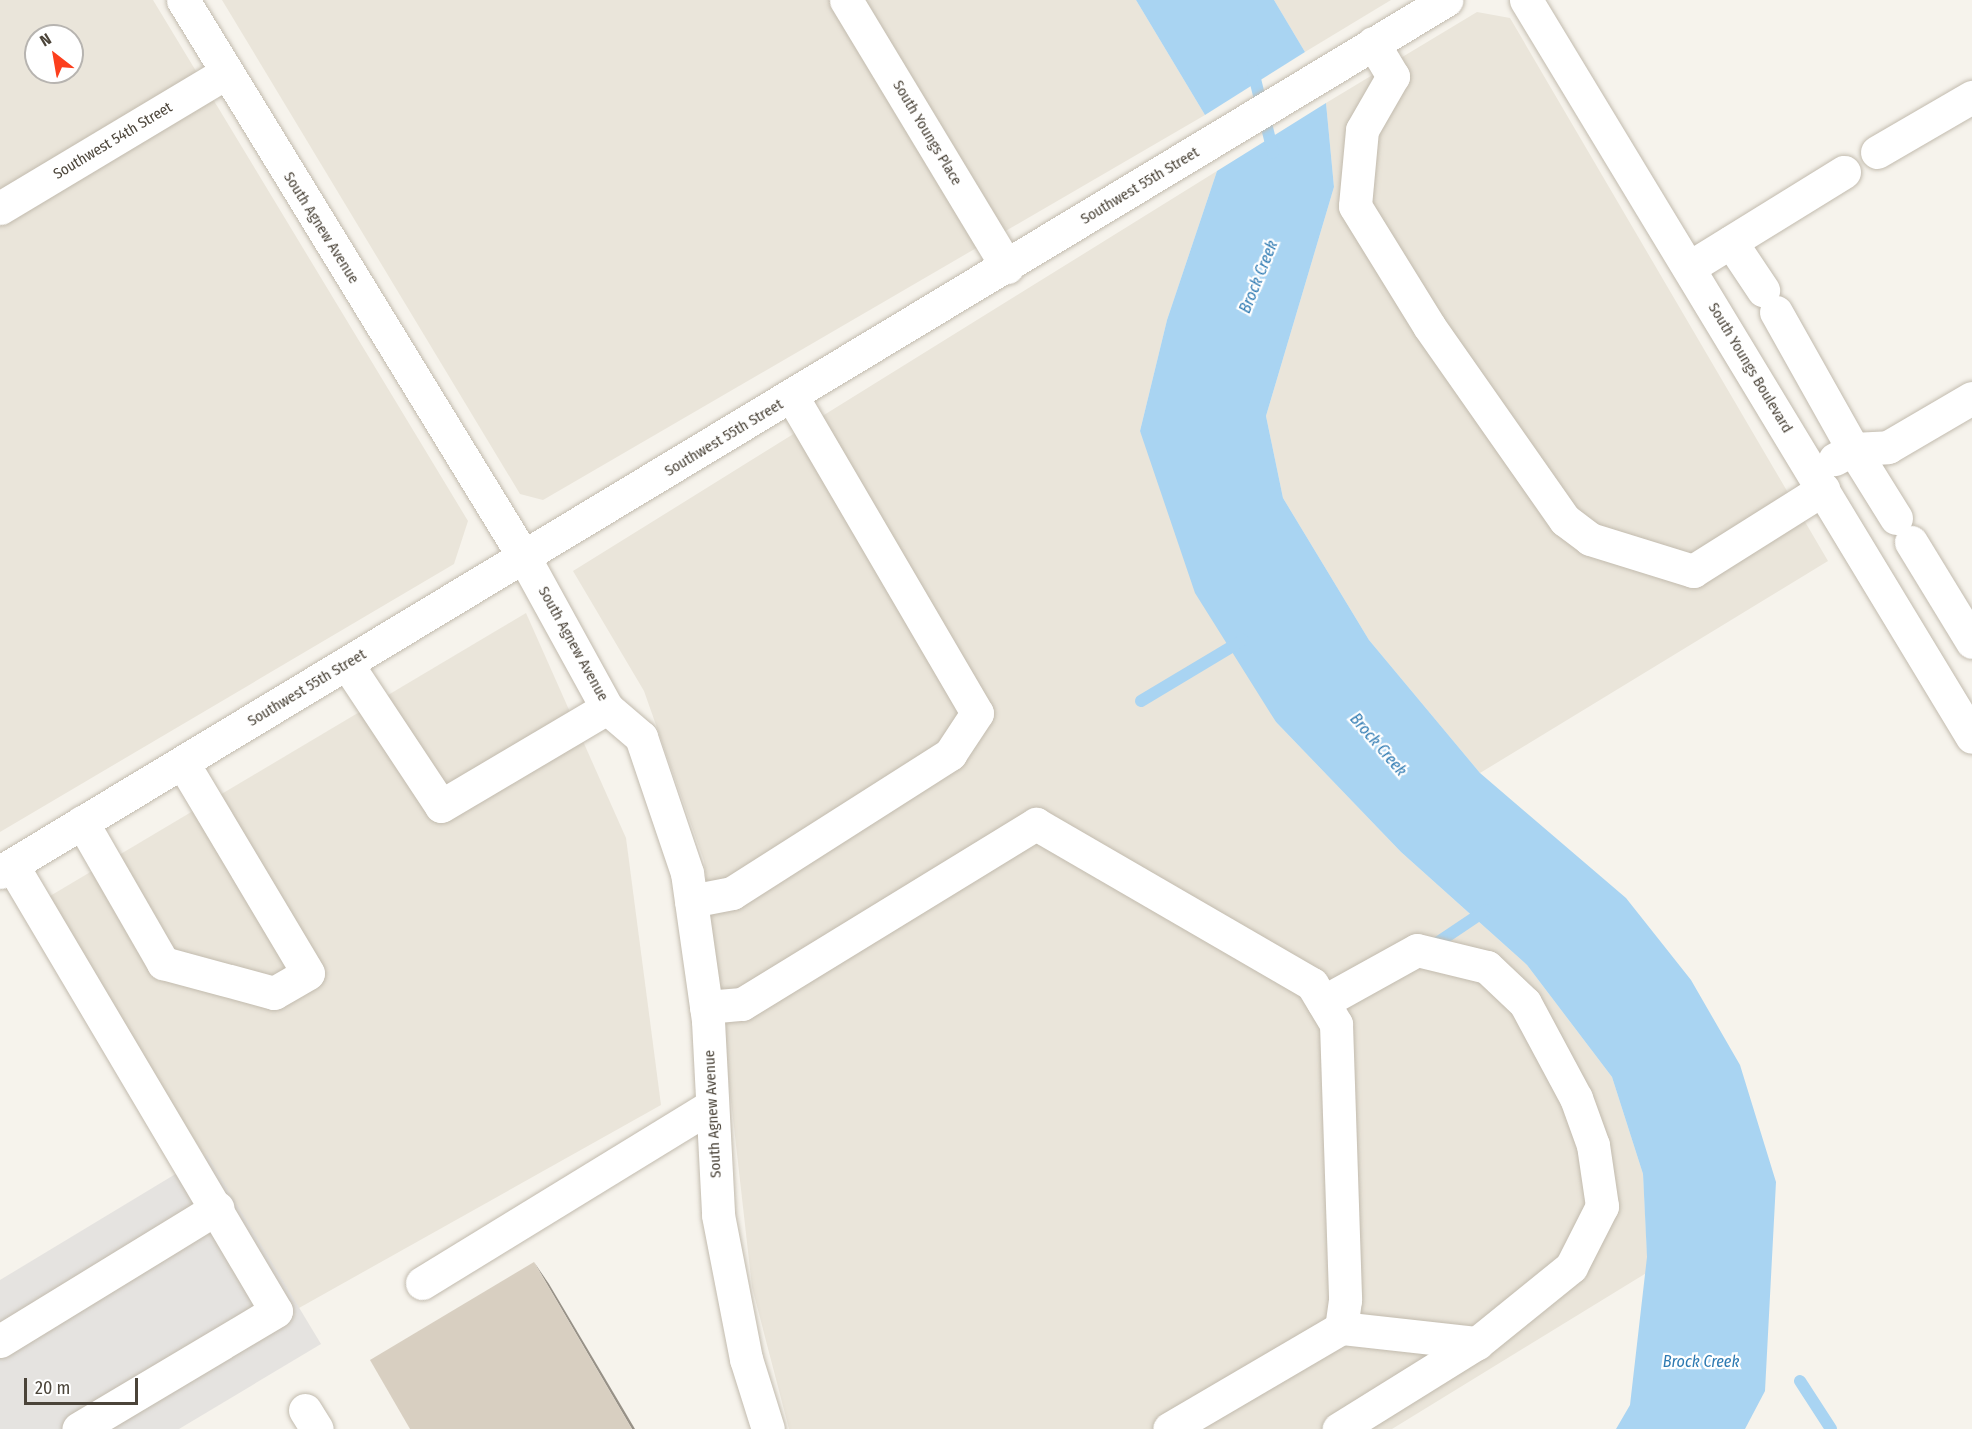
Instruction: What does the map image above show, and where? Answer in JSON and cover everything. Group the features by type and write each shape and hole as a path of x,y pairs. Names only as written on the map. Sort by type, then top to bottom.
{"street":[{"name":"South Agnew Avenue","path":"183,0 225,73 525,559 607,708 641,737 691,901 706,1007 718,1215 746,1359 768,1429"},
{"name":"South Youngs Place","path":"846,0 1007,267"},
{"name":"Southwest 55th Street","path":"6,868 525,559 1446,0"},
{"name":"South Youngs Boulevard","path":"1526,0 1818,480 1967,716"},
{"path":"1373,43 1393,76 1362,130 1355,206 1429,326 1565,520 1590,539 1693,571 1818,480 1853,449 1888,447 1972,398"},
{"name":"Southwest 54th Street","path":"0,208 225,73"},
{"path":"1877,152 1972,98"},
{"path":"1690,267 1844,172"},
{"path":"1731,242 1769,301 1853,449 1972,642"},
{"path":"691,901 732,893 950,754 977,713 792,398"},
{"path":"347,664 441,806 607,708"},
{"path":"82,822 163,963 274,993 308,973 183,763"},
{"path":"706,1007 742,1004 1036,824 1312,984 1323,1002 1336,1024 1345,1300 1341,1328"},
{"path":"6,868 217,1208 276,1311 78,1429"},
{"path":"1323,1002 1417,950 1487,967 1525,1003 1576,1098 1593,1145 1602,1206 1571,1267 1477,1343 1339,1429"},
{"path":"422,1283 711,1106"},
{"path":"0,1341 217,1208"},
{"path":"1169,1429 1341,1328 1477,1343"}],"shaded area":[{"path":"0,0 153,0 468,521 454,564 0,832"},
{"path":"222,0 1136,0 1205,115 543,500 520,494"},
{"path":"1274,0 1391,0 1305,52"},
{"path":"1477,12 1510,18 1828,561 1480,773 1369,640 1283,498 1266,416 1334,187 1326,103"},
{"path":"1217,171 1167,320 1140,431 1276,722 1401,852 1527,965 1612,1077 1643,1174 1648,1272 1392,1429 789,1429 752,1287 704,861 644,691 573,571"},
{"path":"526,613 626,838 661,1105 299,1308 45,899"},
{"path":"207,1155 321,1344 179,1429 0,1429 0,1280"}],"water":[{"path":"1136,0 1274,0 1305,52 1205,115"},
{"name":"Brock Creek","path":"1326,103 1334,187 1266,416 1283,498 1369,640 1480,773 1626,898 1691,980 1740,1065 1776,1182 1765,1391 1745,1429 1616,1429 1630,1405 1647,1257 1643,1174 1612,1077 1527,965 1401,852 1276,722 1195,593 1140,431 1167,320 1217,171"}],"building":[{"path":"534,1262 632,1429 410,1429 370,1360"}],"waterway":[{"name":"Brock Creek","path":"1252,67 1273,152"},
{"path":"1141,701 1243,640"},
{"path":"1431,947 1486,910"},
{"path":"1800,1381 1831,1429"}]}
